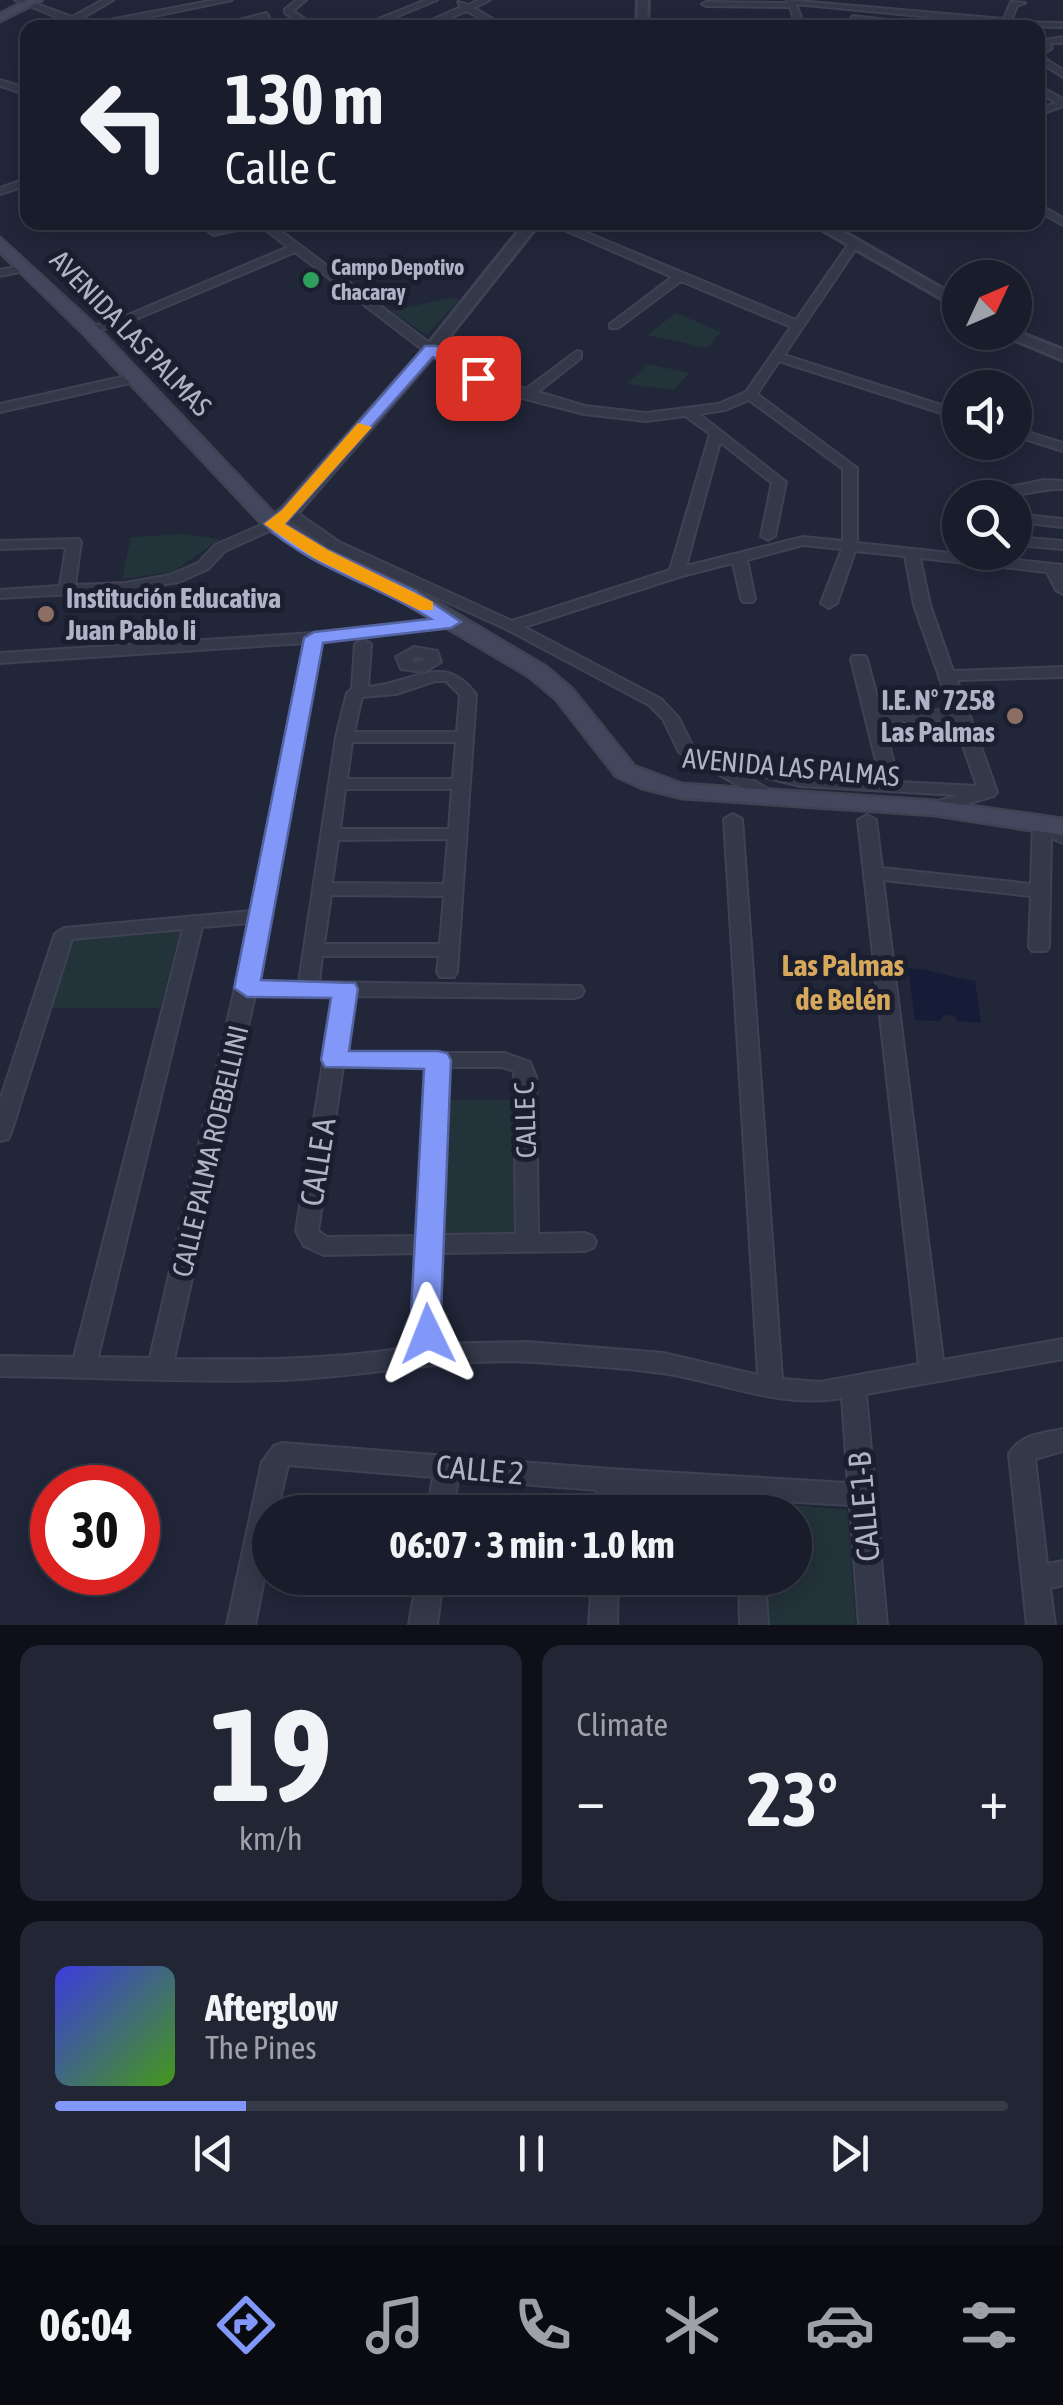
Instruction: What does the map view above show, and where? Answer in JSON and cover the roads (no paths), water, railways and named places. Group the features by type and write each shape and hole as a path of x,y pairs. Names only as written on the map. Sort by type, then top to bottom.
{"main road":[{"path":"0,18 27,2"},
{"name":"AVENIDA LAS PALMAS","path":"0,243 280,519 321,554 430,599 451,622 538,672 564,694 625,771 682,791 934,808 1049,825"}],"street":[{"path":"0,6 27,2 73,20 108,0"},
{"path":"147,14 160,2 170,0"},
{"path":"121,20 228,0"},
{"path":"300,0 288,11 302,20"},
{"path":"381,20 434,0"},
{"path":"457,0 489,20"},
{"path":"437,20 486,0"},
{"path":"1011,20 1010,10 1022,1"},
{"path":"920,2 1010,10"},
{"path":"853,20 873,3"},
{"path":"706,4 873,3 980,20"},
{"path":"792,5 848,20"},
{"path":"245,20 266,15"},
{"path":"1045,62 1063,74 1045,75"},
{"path":"1045,92 1063,103 1045,109"},
{"path":"214,232 223,230"},
{"path":"271,230 431,350 478,378 526,395 619,416 690,413 738,402 750,394 854,244"},
{"path":"0,594 174,579 204,566 220,548 280,519 431,350 528,230"},
{"path":"571,230 797,325"},
{"path":"829,230 942,295"},
{"path":"90,330 135,316 296,248"},
{"path":"0,273 26,268"},
{"path":"614,326 680,276"},
{"path":"1032,343 1063,355"},
{"path":"526,395 577,355"},
{"path":"776,356 942,409"},
{"path":"0,408 136,378"},
{"path":"750,394 850,468 850,546 829,603"},
{"path":"690,413 714,436 778,482 768,536"},
{"path":"677,573 714,436"},
{"path":"1032,438 1063,448"},
{"path":"1032,487 1063,485"},
{"path":"1032,520 1063,523"},
{"path":"510,626 677,573 803,541 942,555"},
{"path":"0,545 74,542 67,590"},
{"path":"1032,542 1063,545"},
{"path":"912,554 922,604 988,792"},
{"path":"739,556 748,599"},
{"path":"1032,565 1058,569 1063,590"},
{"path":"430,599 510,626 662,707 685,748 772,797"},
{"path":"0,658 314,638 451,622"},
{"path":"409,629 424,667 454,681 468,695 448,972"},
{"name":"CALLE PALMA ROEBELLINI","path":"160,1368 247,988 314,638"},
{"path":"360,692 363,644"},
{"path":"859,659 891,785"},
{"path":"308,989 344,737 354,694 391,690 424,667"},
{"path":"949,676 1063,672"},
{"path":"876,716 960,715"},
{"path":"344,737 465,736"},
{"path":"685,748 800,781 988,792"},
{"path":"802,799 842,782"},
{"path":"337,784 461,784"},
{"path":"934,808 988,792"},
{"path":"733,819 771,1388"},
{"path":"867,820 932,1369"},
{"path":"1049,825 1063,838"},
{"path":"1040,946 1040,891 1049,825"},
{"path":"329,836 458,834"},
{"path":"873,874 1040,891"},
{"path":"322,889 454,890"},
{"path":"0,1133 64,934 260,916"},
{"path":"84,1367 194,922"},
{"path":"313,950 449,950"},
{"path":"247,988 574,992"},
{"name":"CALLE A","path":"346,989 309,1236 324,1246 585,1242"},
{"name":"CALLE C","path":"334,1060 513,1061 526,1072 526,1243"},
{"path":"424,1355 438,1060"},
{"path":"0,1366 280,1370 352,1366 424,1355 584,1354 662,1363 771,1388 820,1392 853,1389 932,1369 1060,1350"},
{"name":"CALLE 1-B","path":"853,1389 874,1625"},
{"path":"1041,1625 1050,1576 1022,1454 1033,1446 1063,1440"},
{"name":"CALLE 2","path":"241,1625 278,1456 610,1480 709,1495"},
{"path":"443,1495 447,1467"},
{"path":"609,1495 610,1480"},
{"name":"CALLE 2","path":"812,1498 864,1495"},
{"path":"423,1625 427,1595"},
{"path":"602,1625 604,1595"},
{"path":"753,1595 754,1625"}],"water":[{"path":"908,968 975,981 981,1023 957,1021 955,1016 944,1015 940,1021 915,1020"}],"place":[{"name":"Campo Depotivo Chacaray","path":"311,280"},
{"name":"Institución Educativa Juan Pablo Ii","path":"46,614"},
{"name":"I.E. N° 7258 Las Palmas","path":"1015,716"}],"district":[{"name":"Las Palmas de Belén","path":"843,983"}]}
